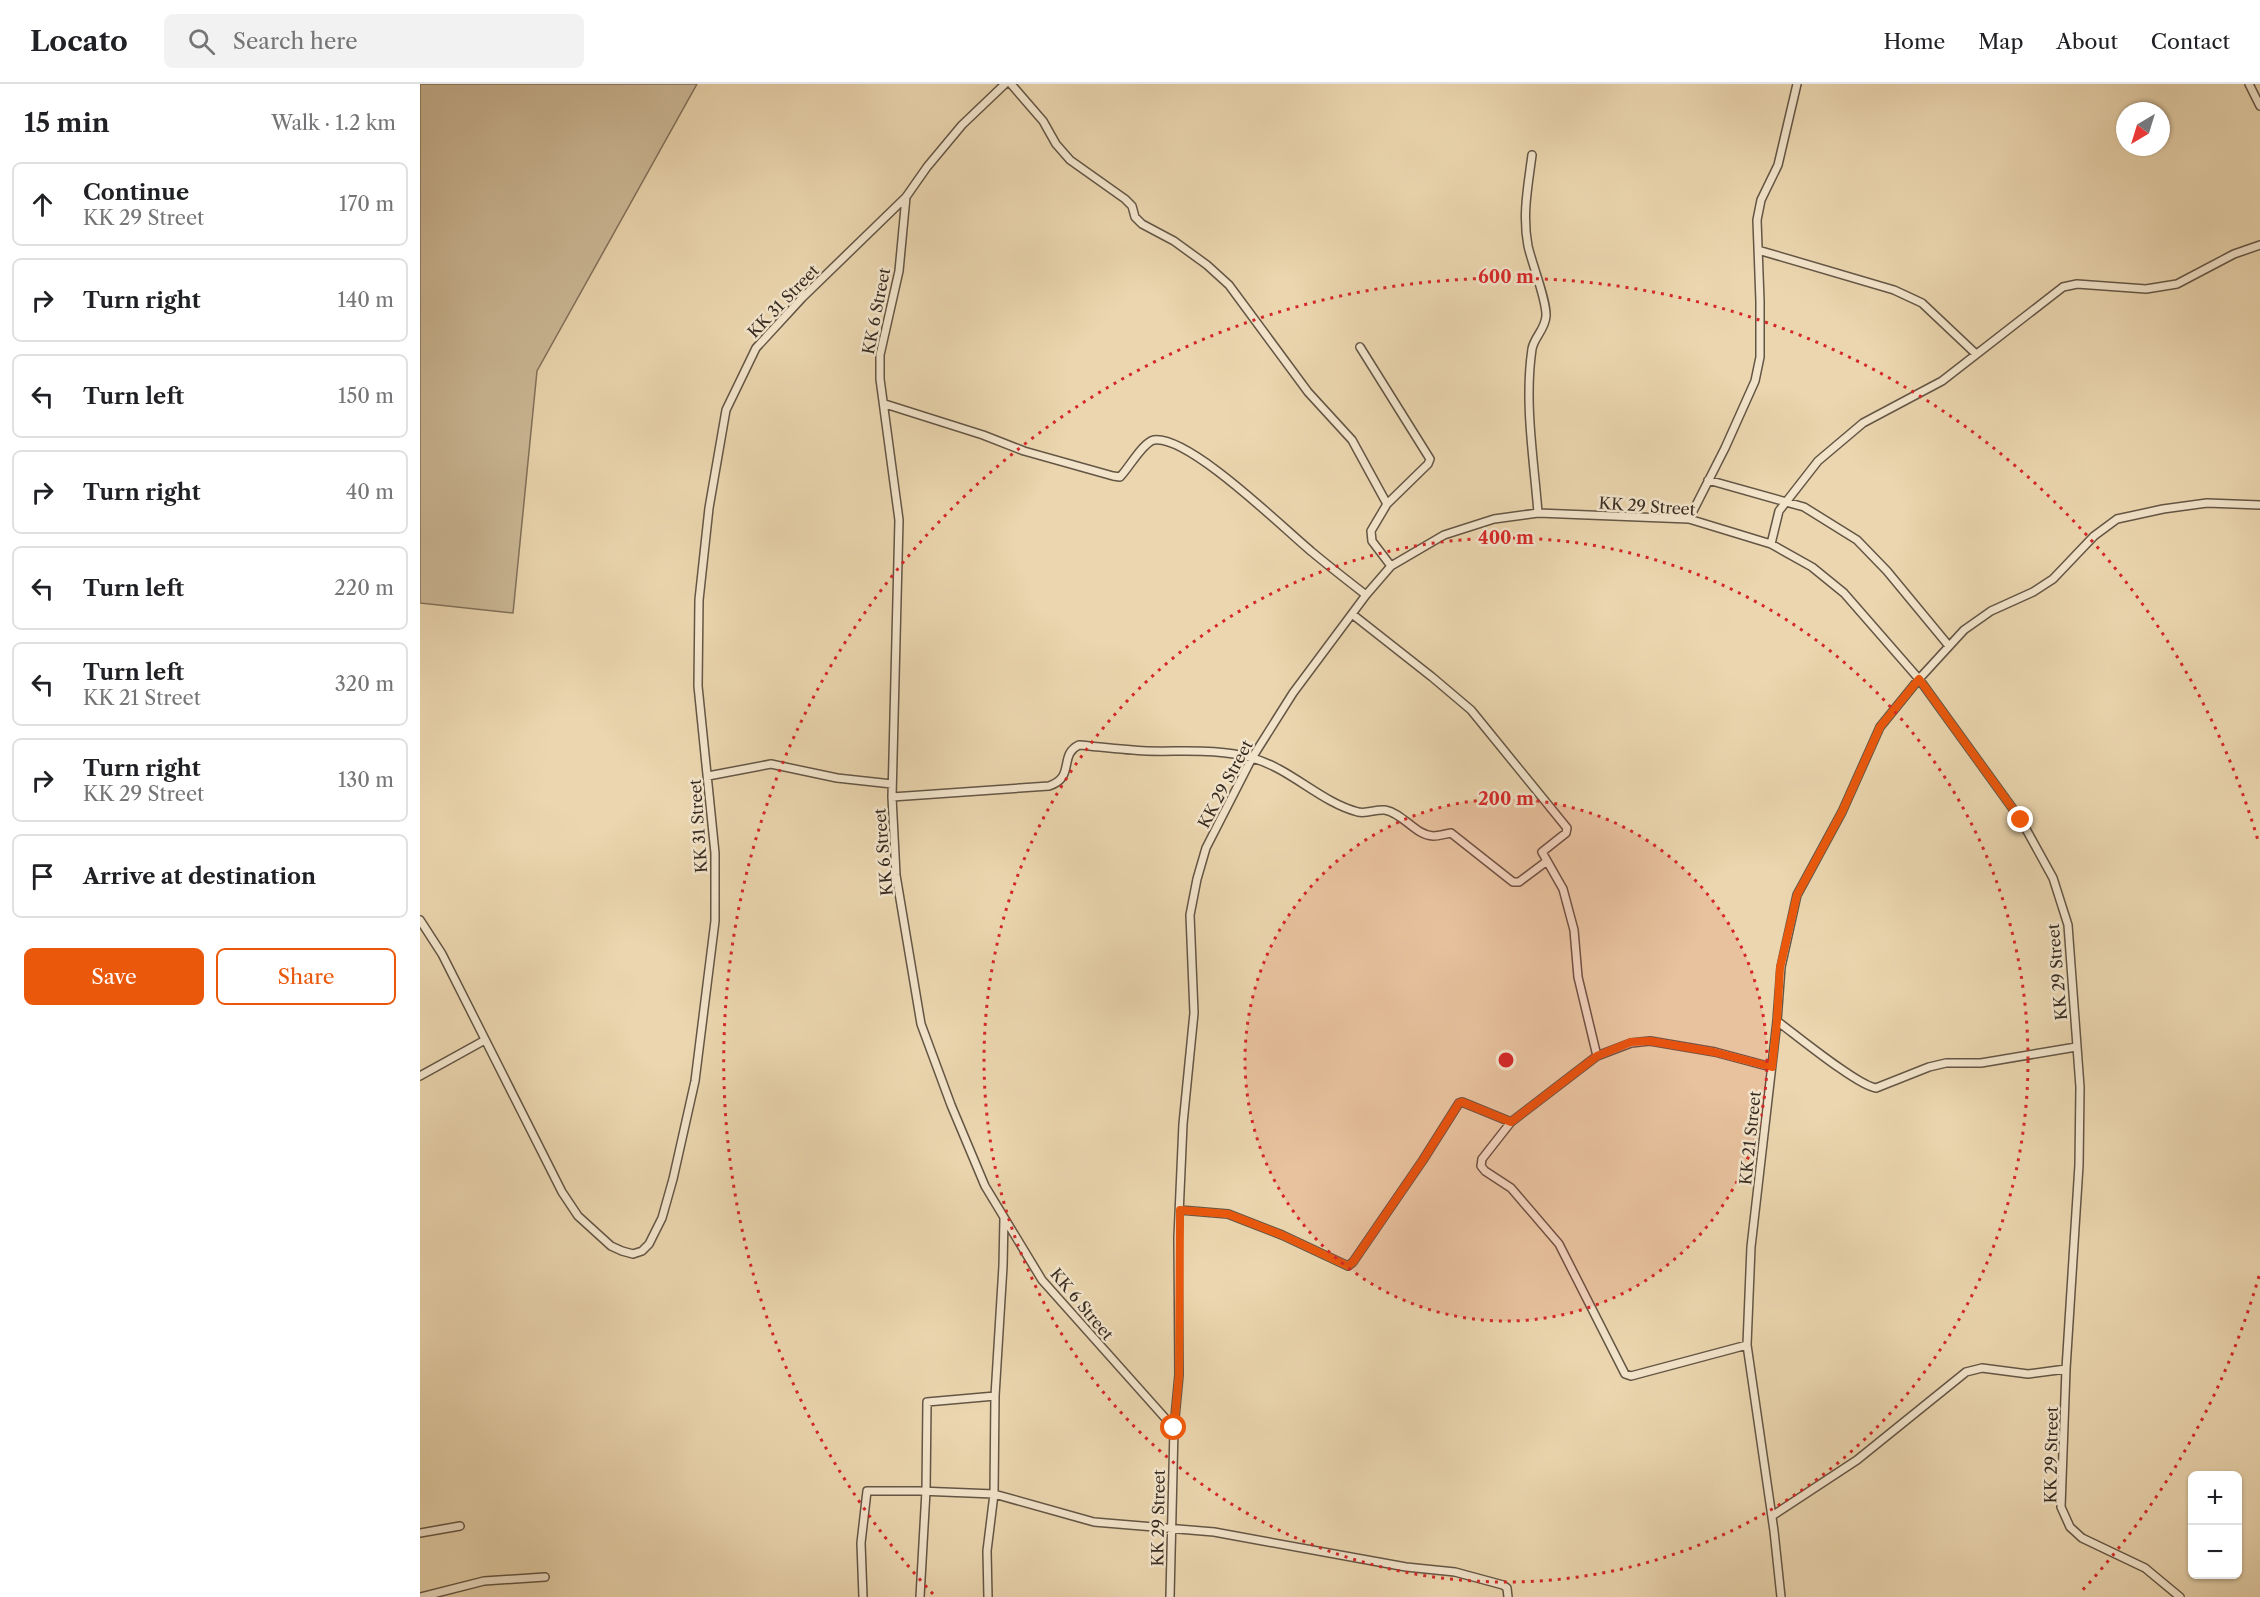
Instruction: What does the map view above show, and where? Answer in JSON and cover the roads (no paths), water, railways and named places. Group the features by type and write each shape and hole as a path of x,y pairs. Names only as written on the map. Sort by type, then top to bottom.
{"street":[{"name":"KK 31 Street","path":"420,920 442,954 562,1192 578,1216 597,1235 622,1251 637,1254 642,1251 649,1244 662,1218 674,1179 696,1070 715,921 715,853 698,686 699,600 709,508 726,410 756,348 802,298 906,197 927,167 962,125 1005,84"},
{"path":"1011,84 1043,121 1056,144 1070,160 1125,199 1132,207 1135,217 1143,224 1174,241 1207,265 1228,285 1308,392 1352,440 1387,504"},
{"path":"1689,519 1755,381 1760,357 1757,220 1761,200 1778,165 1797,84"},
{"path":"2248,84 2260,106"},
{"path":"1532,155 1524,213 1527,242 1546,317 1543,330 1532,347 1529,406 1538,513"},
{"name":"KK 6 Street","path":"906,197 899,271 880,355 880,379 899,520 892,784 896,875 921,1024 951,1105 985,1186 1042,1280 1174,1428"},
{"path":"1771,544 1779,511 1818,461 1863,423 1942,381 2063,287 2077,284 2146,289 2177,284 2234,254 2260,245"},
{"path":"1758,250 1894,290 1922,303 1976,354"},
{"path":"1360,347 1430,459 1428,464 1387,504 1371,531 1372,541 1391,566"},
{"path":"885,404 983,435 1024,451 1120,477 1146,443 1152,440 1164,440 1184,448 1232,482 1312,552 1366,595"},
{"path":"1708,480 1804,507 1857,540 1887,571 1949,646"},
{"name":"KK 21 Street","path":"1781,1597 1772,1516 1747,1345 1751,1247 1777,1021 1780,968 1797,895 1842,812 1880,727 1919,679 1964,630 1991,611 2033,592 2053,579 2094,536 2117,519 2207,503 2260,505"},
{"name":"KK 29 Street","path":"1170,1597 1174,1428 1179,1375 1183,1124 1194,1013 1190,915 1206,848 1252,758 1293,693 1366,595 1391,566 1444,535 1494,519 1538,513 1689,519 1771,544 1812,567 1844,593 1919,679 2021,820 2053,878 2068,925 2080,1087 2079,1165 2066,1369 2061,1507 2070,1527 2082,1538 2145,1568 2180,1597"},
{"path":"1352,614 1471,710 1567,828 1566,833 1542,852 1563,889 1574,930 1578,977 1597,1056"},
{"path":"892,797 1049,786 1063,778 1069,754 1072,748 1079,745 1215,752 1252,758 1285,772 1356,812 1367,814 1384,810 1399,816 1431,836 1451,833 1513,882 1519,882 1547,861"},
{"path":"708,776 771,764 827,777 892,784"},
{"path":"1777,1021 1869,1088 1876,1089 1929,1067 1946,1063 1981,1063 2076,1047"},
{"path":"420,1076 485,1040"},
{"path":"1747,1345 1631,1376 1625,1374 1559,1244 1511,1188 1481,1166 1482,1159 1511,1122 1597,1056 1631,1042 1650,1041 1714,1052 1772,1067"},
{"path":"1180,1210 1228,1214 1282,1235 1348,1266 1423,1160 1459,1103 1462,1102 1511,1122"},
{"path":"988,1597 987,1551 994,1494 995,1396 1004,1266 1004,1217"},
{"path":"1772,1516 1857,1460 1966,1371 1982,1368 2028,1374 2066,1369"},
{"path":"920,1597 926,1491 927,1402 995,1396"},
{"path":"863,1597 861,1543 867,1491 994,1494 1094,1522 1171,1527 1266,1541 1406,1567 1455,1572 1503,1585 1508,1591 1508,1597"},
{"path":"420,1533 459,1526"},
{"path":"421,1597 484,1581 546,1577"}]}
